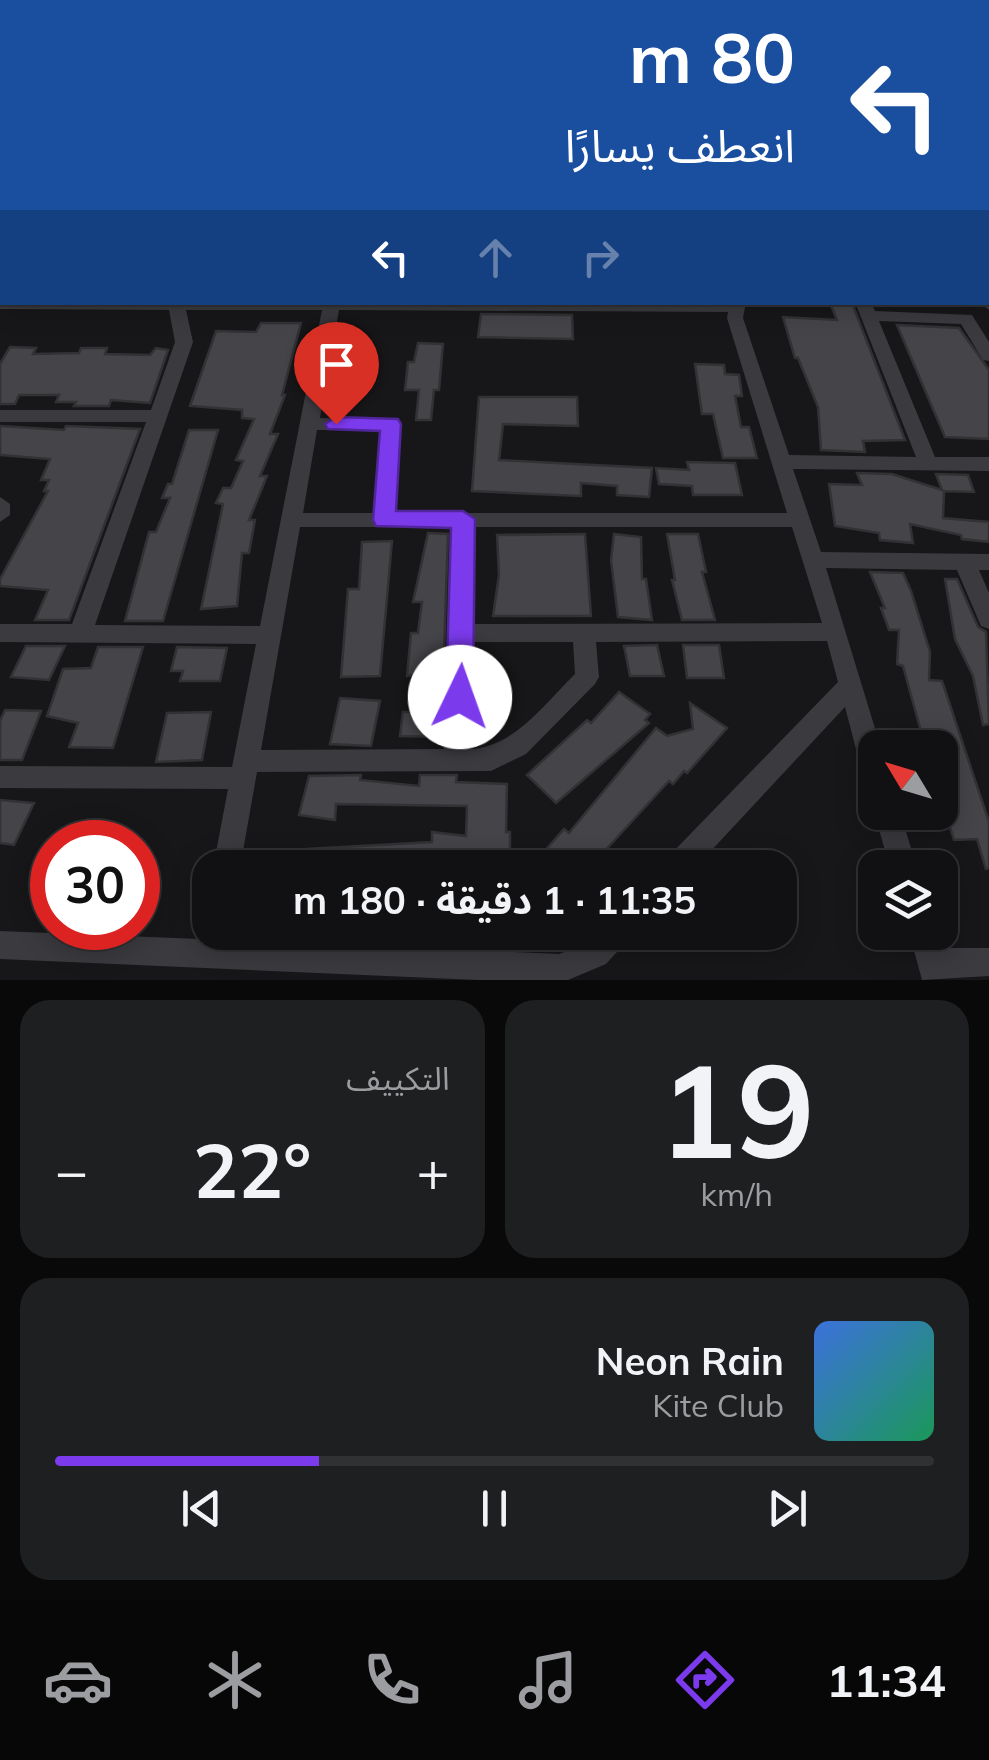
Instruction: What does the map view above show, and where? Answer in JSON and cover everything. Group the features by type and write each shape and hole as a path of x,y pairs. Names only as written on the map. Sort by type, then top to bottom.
{"street":[{"path":"80,634 184,342 178,305"},
{"path":"229,850 332,305"},
{"path":"465,305 730,307 836,632 863,730"},
{"path":"928,463 865,309 966,319 989,356"},
{"path":"0,416 157,416"},
{"path":"308,424 391,424 384,520"},
{"path":"780,462 989,464"},
{"path":"0,504 0,515"},
{"path":"456,761 463,633 463,519"},
{"path":"289,520 797,520"},
{"path":"811,560 989,562"},
{"path":"965,562 989,620"},
{"path":"0,777 242,770 506,756 580,688 588,668 584,632"},
{"path":"463,633 836,632"},
{"path":"0,633 267,635"},
{"path":"693,850 850,686"},
{"path":"0,945 192,944"},
{"path":"255,950 401,971 558,968 600,950"},
{"path":"935,971 989,962"}],"building":[{"path":"831,305 853,305 905,440 863,441 865,452 821,450 818,407 795,358 783,317 837,320"},
{"path":"481,314 572,315 573,339 478,337"},
{"path":"261,323 301,323 285,395 270,434 278,434 260,476 267,476 249,520 255,520 249,553 242,553 237,606 201,609 223,504 216,503 223,488 231,488 243,461 236,460 254,419 242,418 242,410 190,406 216,331 256,332"},
{"path":"897,325 959,328 989,370 989,439 945,437"},
{"path":"418,343 443,344 439,390 434,390 431,420 416,420 419,390 405,390 408,362 414,362"},
{"path":"10,347 36,348 33,354 79,353 81,348 107,348 105,354 150,355 156,348 168,350 150,403 111,400 109,406 74,406 76,402 56,402 59,395 19,395 15,404 0,404 0,364"},
{"path":"695,364 724,365 725,374 739,375 742,396 735,396 741,427 749,427 757,458 723,458 713,414 702,414"},
{"path":"479,397 577,397 578,426 503,424 499,460 652,468 649,497 617,495 617,486 581,483 581,496 472,491"},
{"path":"0,426 140,429 69,620 35,620 48,590 0,586 0,579 48,491 44,491 49,480 41,480 50,459 0,455"},
{"path":"189,430 218,430 163,621 125,621 149,532 156,532 170,498 162,498 168,484 172,484"},
{"path":"687,462 735,463 742,495 693,495 692,486 659,484 656,468 689,470"},
{"path":"857,473 892,474 942,490 936,474 968,475 974,492 944,491 943,518 989,522 989,542 962,539 961,535 910,524 913,543 880,540 879,533 835,526 829,484 862,485"},
{"path":"428,533 448,534 441,737 400,736 403,712 412,712 416,675 407,676 411,633 418,633 422,602 413,602"},
{"path":"585,534 591,616 493,616 499,575 497,535"},
{"path":"614,534 641,537 642,579 646,579 652,620 618,617 611,560"},
{"path":"667,534 698,534 706,572 702,572 715,620 682,620"},
{"path":"392,541 380,676 341,677 348,589 359,589 362,542"},
{"path":"870,572 903,573 930,652 929,680 942,681 989,822 989,868 986,869 977,839 954,840 951,830 958,830 958,730 921,730 903,666 897,664 899,630 889,630 881,608 885,608"},
{"path":"945,579 957,579 978,627 986,632 989,724 983,725 973,676 955,639"},
{"path":"657,645 664,676 630,676 624,646"},
{"path":"683,645 719,645 724,678 687,678"},
{"path":"26,646 65,646 49,680 11,677"},
{"path":"98,647 143,647 113,748 69,747 78,723 47,716 63,669 91,668"},
{"path":"177,647 227,648 220,681 180,681 183,671 171,671"},
{"path":"619,692 650,714 645,720 649,723 556,803 527,775 587,720 591,723"},
{"path":"340,698 380,701 371,746 330,744"},
{"path":"690,703 727,728 687,773 684,771 673,784 669,781 606,850 546,850 564,829 569,833 656,728 667,736 693,729"},
{"path":"5,710 41,711 22,760 0,760 0,721"},
{"path":"211,712 202,760 156,762 167,713"},
{"path":"361,775 360,780 419,786 420,775 457,775 456,782 507,784 506,832 510,832 510,850 307,850 432,842 432,832 466,836 467,806 336,804 335,820 299,815 309,776"},
{"path":"0,800 34,803 14,845 0,843"}],"route":[{"path":"336,424 391,424 384,520 463,519 460,697"}]}
